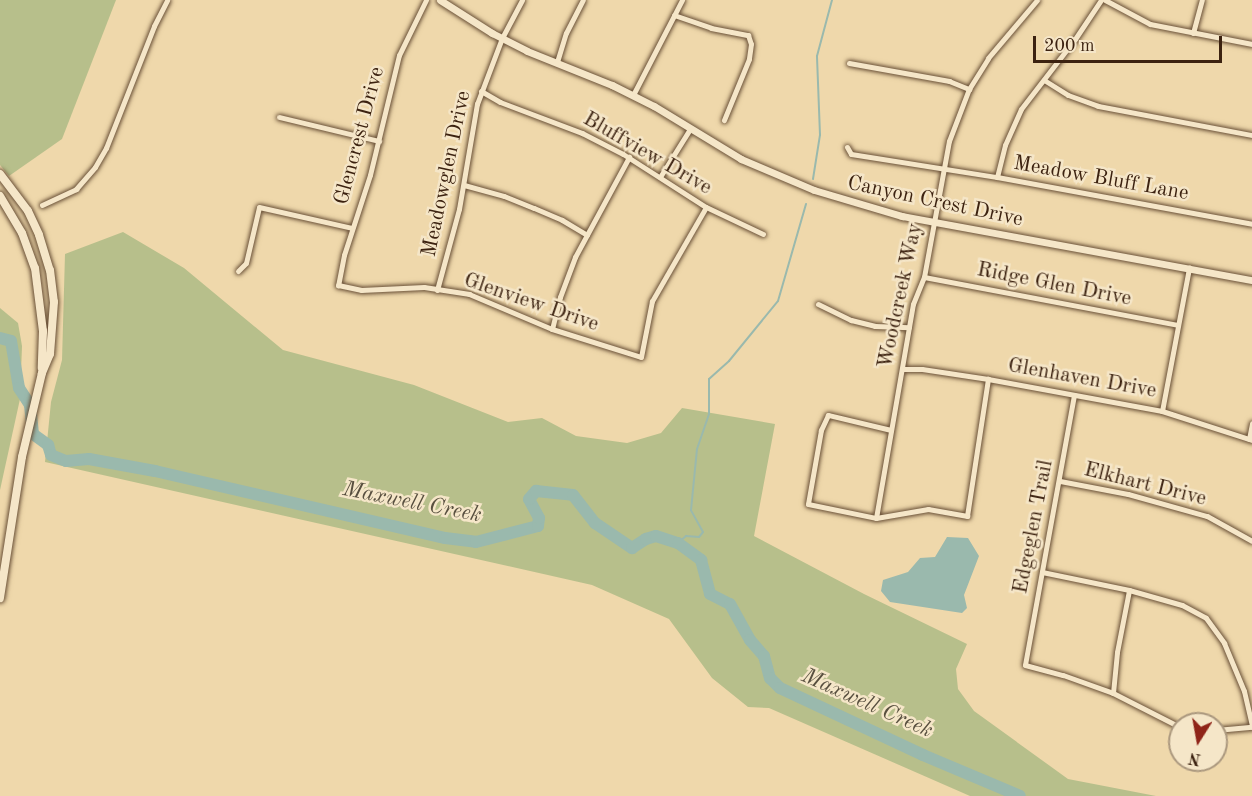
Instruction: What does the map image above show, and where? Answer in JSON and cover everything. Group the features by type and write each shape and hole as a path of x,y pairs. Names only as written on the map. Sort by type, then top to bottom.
{"main road":[{"path":"0,174 28,211 50,270 53,326 50,354 42,373 22,457 0,598"},
{"path":"0,196 22,233 35,268 43,332 42,373"}],"street":[{"path":"42,205 76,189 95,167 106,148 154,26 167,0"},
{"name":"Glencrest Drive","path":"338,285 352,228 379,141 399,55 426,0"},
{"name":"Canyon Crest Drive","path":"440,0 502,38 633,95 777,177 854,203 934,222 1252,280"},
{"name":"Meadowglen Drive","path":"437,290 464,186 481,91 502,38 522,0"},
{"path":"557,62 566,33 583,0"},
{"path":"633,95 681,0"},
{"name":"Woodcreek Way","path":"876,518 913,304 924,277 949,141 969,89 993,51 1037,0"},
{"path":"997,177 1005,145 1021,109 1103,0 1150,24 1252,44"},
{"path":"1193,33 1202,0"},
{"path":"674,15 711,28 748,35 751,44 749,59 724,120"},
{"path":"849,63 949,81 969,89"},
{"path":"1044,80 1068,95 1098,106 1252,135"},
{"name":"Bluffview Drive","path":"481,91 500,102 582,133 629,157 706,207 763,234"},
{"path":"279,117 379,141"},
{"path":"660,177 690,129"},
{"name":"Meadow Bluff Lane","path":"847,147 851,154 997,177 1252,224"},
{"path":"552,329 566,277 629,157"},
{"path":"464,186 518,201 562,220 587,236"},
{"path":"238,271 246,263 259,207 352,228"},
{"name":"Glenview Drive","path":"338,285 361,290 423,287 469,294 552,329 641,357 652,300 706,207"},
{"path":"1162,411 1189,268"},
{"name":"Ridge Glen Drive","path":"924,277 1178,325"},
{"path":"818,303 851,320 875,326 909,327"},
{"name":"Glenhaven Drive","path":"902,369 922,369 988,379 1162,411 1251,440"},
{"path":"891,430 828,415 821,430 808,504 876,518 928,509 966,516 988,379"},
{"name":"Edgeglen Trail","path":"1074,394 1060,481 1024,665 1063,675 1113,693"},
{"path":"1251,440 1252,423"},
{"name":"Elkhart Drive","path":"1060,481 1128,494 1207,516 1252,541"},
{"path":"1042,572 1129,590 1182,605 1206,618 1224,643 1244,691 1252,727 1228,729"},
{"path":"1129,590 1117,652 1113,693 1168,721"}],"green space":[{"path":"0,0 116,0 62,139 9,176 0,165"},
{"path":"123,232 184,268 283,350 414,385 508,422 542,418 576,436 627,443 661,433 682,408 775,424 754,536 864,594 967,644 956,669 958,689 974,711 1068,779 1156,796 970,796 769,708 748,707 712,678 669,619 592,585 45,462 51,402 62,360 65,254"},
{"path":"0,308 18,323 22,346 20,399 0,490"}],"shaded area":[{"path":"947,537 968,538 979,556 964,595 967,608 962,613 890,602 881,591 883,580 908,572 920,558 935,557"}],"waterway":[{"path":"813,179 820,135 817,56 832,0"},
{"path":"678,543 686,536 699,537 703,532 691,510 697,449 709,414 709,379 729,361 778,301 806,204"},
{"name":"Maxwell Creek","path":"0,338 11,341 19,388 30,405 33,434 48,445 51,455 66,461 89,459 155,471 445,538 476,542 538,526 539,518 529,499 536,491 573,495 595,523 632,548 656,536 678,543 701,560 710,594 730,604 750,640 764,656 770,678 780,688 923,755 1020,796"}]}
